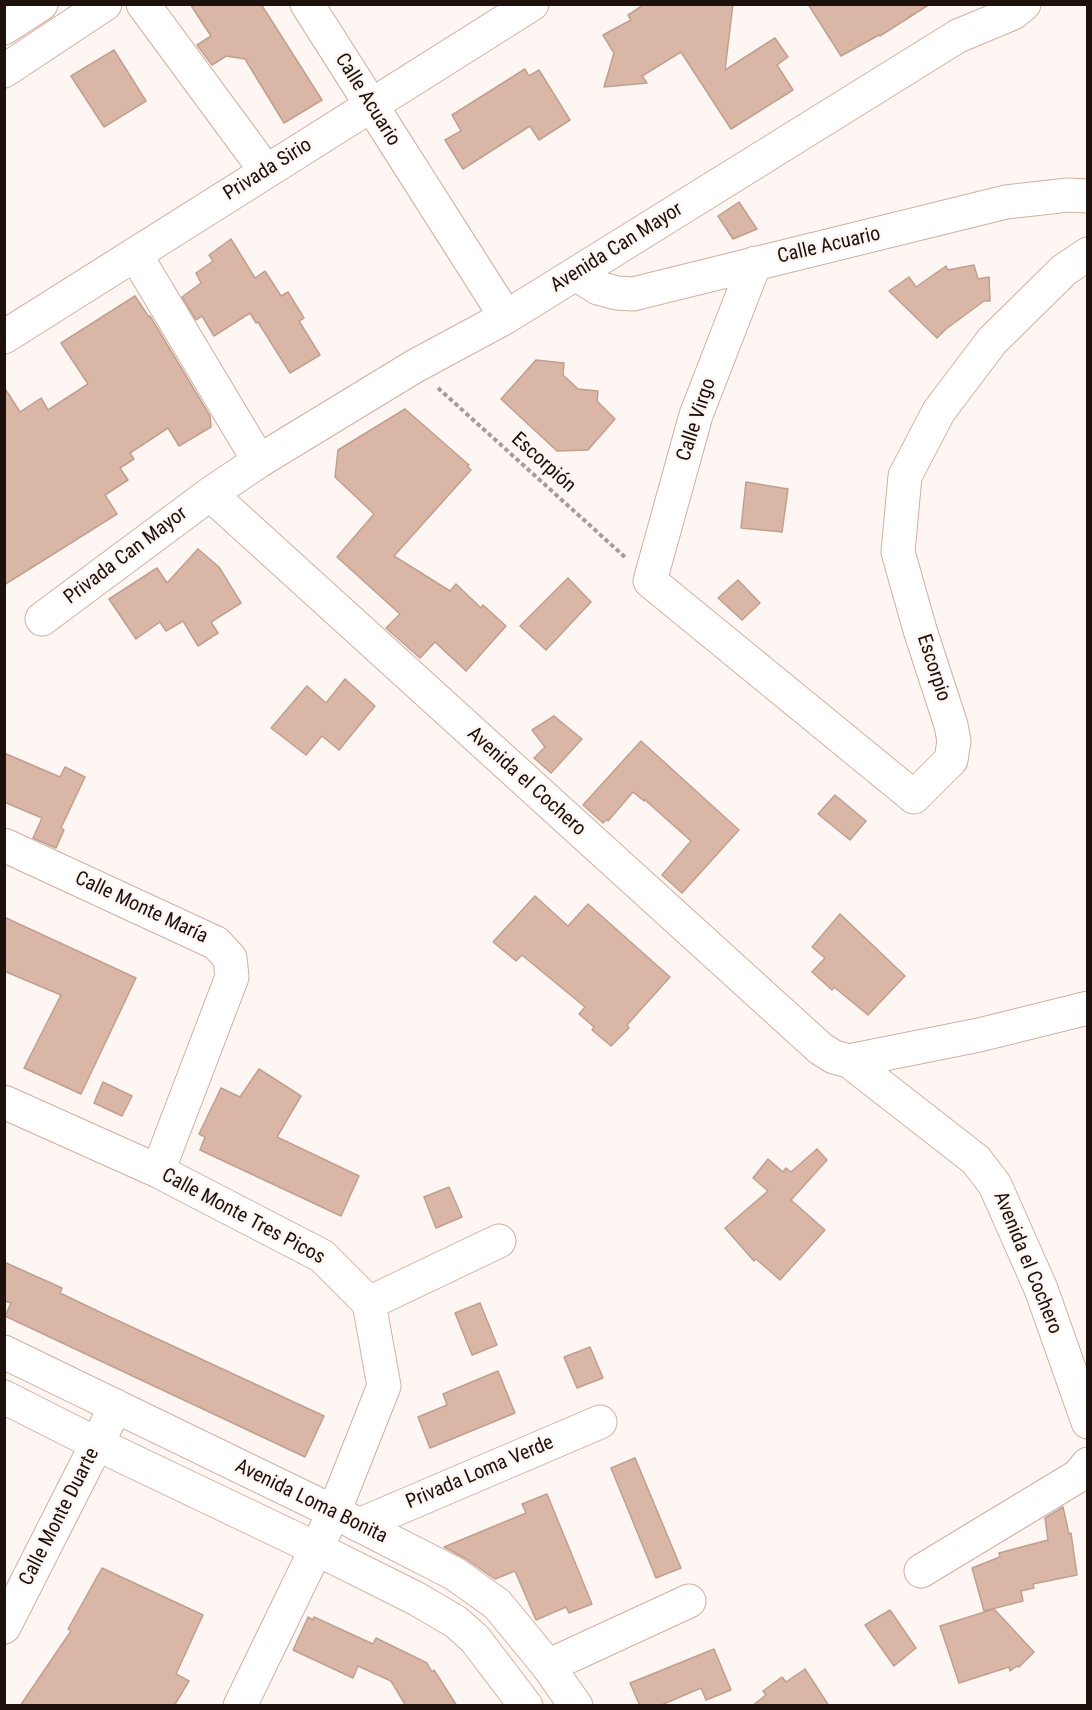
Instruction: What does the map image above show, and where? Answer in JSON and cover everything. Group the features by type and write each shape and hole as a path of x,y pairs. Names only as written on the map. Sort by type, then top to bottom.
{"street":[{"path":"4,28 41,4"},
{"path":"4,71 105,4"},
{"path":"143,4 266,171"},
{"name":"Calle Acuario","path":"307,4 506,317"},
{"name":"Privada Sirio","path":"4,337 532,4"},
{"name":"Avenida Can Mayor","path":"210,494 260,460 415,366 506,317 958,36 1013,12 1024,4"},
{"name":"Calle Acuario","path":"576,274 598,288 633,294 1006,202 1068,195 1088,196"},
{"path":"135,254 260,460"},
{"name":"Escorpio","path":"651,581 915,797 951,760 954,741 898,552 906,476 939,411 992,341 1064,270 1088,254"},
{"name":"Calle Virgo","path":"651,581 696,415 755,263"},
{"name":"Privada Can Mayor","path":"42,619 210,494"},
{"name":"Avenida el Cochero","path":"210,494 820,1049 834,1057 849,1060 976,1160 995,1185 1041,1288 1088,1422"},
{"name":"Calle Monte María","path":"4,845 216,943 230,958 232,977 158,1171"},
{"path":"849,1060 979,1035 1088,1008"},
{"name":"Calle Monte Tres Picos","path":"4,1102 158,1171 322,1256 369,1303"},
{"path":"240,1706 317,1549 347,1518 384,1386 369,1303 499,1241"},
{"name":"Avenida Loma Bonita","path":"4,1352 347,1518 456,1574 502,1610 548,1666 576,1706"},
{"name":"Avenida Loma Bonita","path":"4,1397 317,1549 417,1599 456,1622 475,1639 526,1706"},
{"name":"Calle Monte Duarte","path":"4,1627 116,1406"},
{"name":"Privada Loma Verde","path":"347,1518 600,1422"},
{"path":"921,1571 1078,1476 1088,1464"},
{"path":"548,1666 689,1601"}],"path":[{"name":"Escorpión","path":"415,366 651,581"}],"building":[{"path":"190,4 261,4 322,100 284,123 245,59 226,56 212,65 197,45 211,36"},
{"path":"645,4 733,4 725,70 775,38 788,57 777,65 793,90 731,129 681,52 642,76 647,83 604,87 614,53 603,35 631,20 628,15"},
{"path":"808,4 930,4 880,36 841,56"},
{"path":"114,50 146,101 104,127 71,76"},
{"path":"525,69 529,76 539,70 570,120 539,140 530,126 463,169 445,140 461,131 452,115"},
{"path":"739,202 757,229 733,239 718,216"},
{"path":"231,239 255,278 265,271 281,296 288,292 304,318 299,321 320,355 290,373 250,313 214,336 202,316 196,320 182,297 201,283 196,273 213,261 209,255"},
{"path":"974,265 978,279 989,277 990,301 984,301 937,338 889,291 909,277 916,287 946,266 948,270"},
{"path":"135,296 150,316 210,416 211,427 179,446 168,428 130,453 134,459 120,468 128,480 105,495 117,514 4,585 4,387 20,412 41,398 48,410 88,384 61,343"},
{"path":"536,360 564,363 563,375 578,389 598,391 597,401 615,419 588,450 557,451 501,399"},
{"path":"405,409 469,465 467,466 471,470 394,556 450,591 456,584 481,608 483,605 506,626 466,671 435,642 420,658 386,628 400,614 337,557 374,514 335,477 338,450"},
{"path":"746,482 788,489 782,532 741,528"},
{"path":"198,549 219,567 241,603 211,622 218,633 198,646 183,621 166,631 160,622 136,639 109,599 157,568 167,583"},
{"path":"568,578 591,602 546,650 520,626"},
{"path":"738,580 760,603 742,620 718,598"},
{"path":"345,679 375,706 339,750 322,736 306,755 271,728 307,686 326,703"},
{"path":"554,716 582,739 551,773 534,758 545,747 532,730"},
{"path":"641,741 739,830 682,893 662,875 691,841 644,799 644,801 633,792 608,821 607,819 603,823 583,805"},
{"path":"4,753 60,777 65,767 85,777 61,828 64,830 56,848 33,838 42,818 4,802"},
{"path":"835,795 866,821 850,840 818,814"},
{"path":"535,896 568,926 588,904 670,977 627,1025 629,1028 611,1046 592,1030 594,1027 579,1014 585,1007 522,955 516,961 493,942"},
{"path":"840,914 905,976 868,1015 834,987 832,990 812,972 825,958 812,947"},
{"path":"4,917 136,978 81,1094 24,1068 61,995 4,971"},
{"path":"259,1069 301,1096 277,1137 359,1176 341,1216 200,1150 205,1137 199,1134 221,1088 240,1097"},
{"path":"103,1082 132,1096 122,1116 94,1103"},
{"path":"817,1149 827,1160 791,1200 825,1230 780,1280 756,1259 754,1261 725,1228 768,1191 753,1178 768,1159 783,1172 786,1168 791,1172"},
{"path":"449,1187 462,1217 436,1228 424,1197"},
{"path":"4,1262 62,1288 60,1293 324,1416 305,1457 5,1316 11,1303 4,1301"},
{"path":"480,1303 497,1345 472,1355 455,1313"},
{"path":"590,1347 603,1378 577,1388 564,1357"},
{"path":"498,1371 515,1413 430,1448 418,1417 447,1405 443,1394"},
{"path":"635,1458 681,1568 656,1578 611,1468"},
{"path":"547,1494 592,1604 569,1613 566,1607 536,1620 515,1571 495,1579 444,1547 526,1513 522,1504"},
{"path":"1063,1507 1069,1534 1071,1533 1077,1575 1033,1584 1034,1588 1021,1591 1023,1601 984,1611 972,1568 1000,1557 999,1553 1048,1540 1045,1518"},
{"path":"102,1568 203,1615 176,1674 189,1681 174,1706 20,1706 71,1631 68,1629"},
{"path":"994,1609 1034,1652 1019,1667 1010,1671 1009,1667 959,1683 940,1626"},
{"path":"890,1610 916,1648 894,1666 865,1625"},
{"path":"308,1617 313,1620 314,1617 373,1644 376,1638 427,1663 457,1706 406,1706 391,1681 358,1666 353,1678 293,1650"},
{"path":"714,1649 731,1690 706,1700 701,1688 659,1706 640,1706 630,1683"},
{"path":"805,1669 829,1706 752,1706 766,1695 763,1691 782,1677 786,1682"}]}
